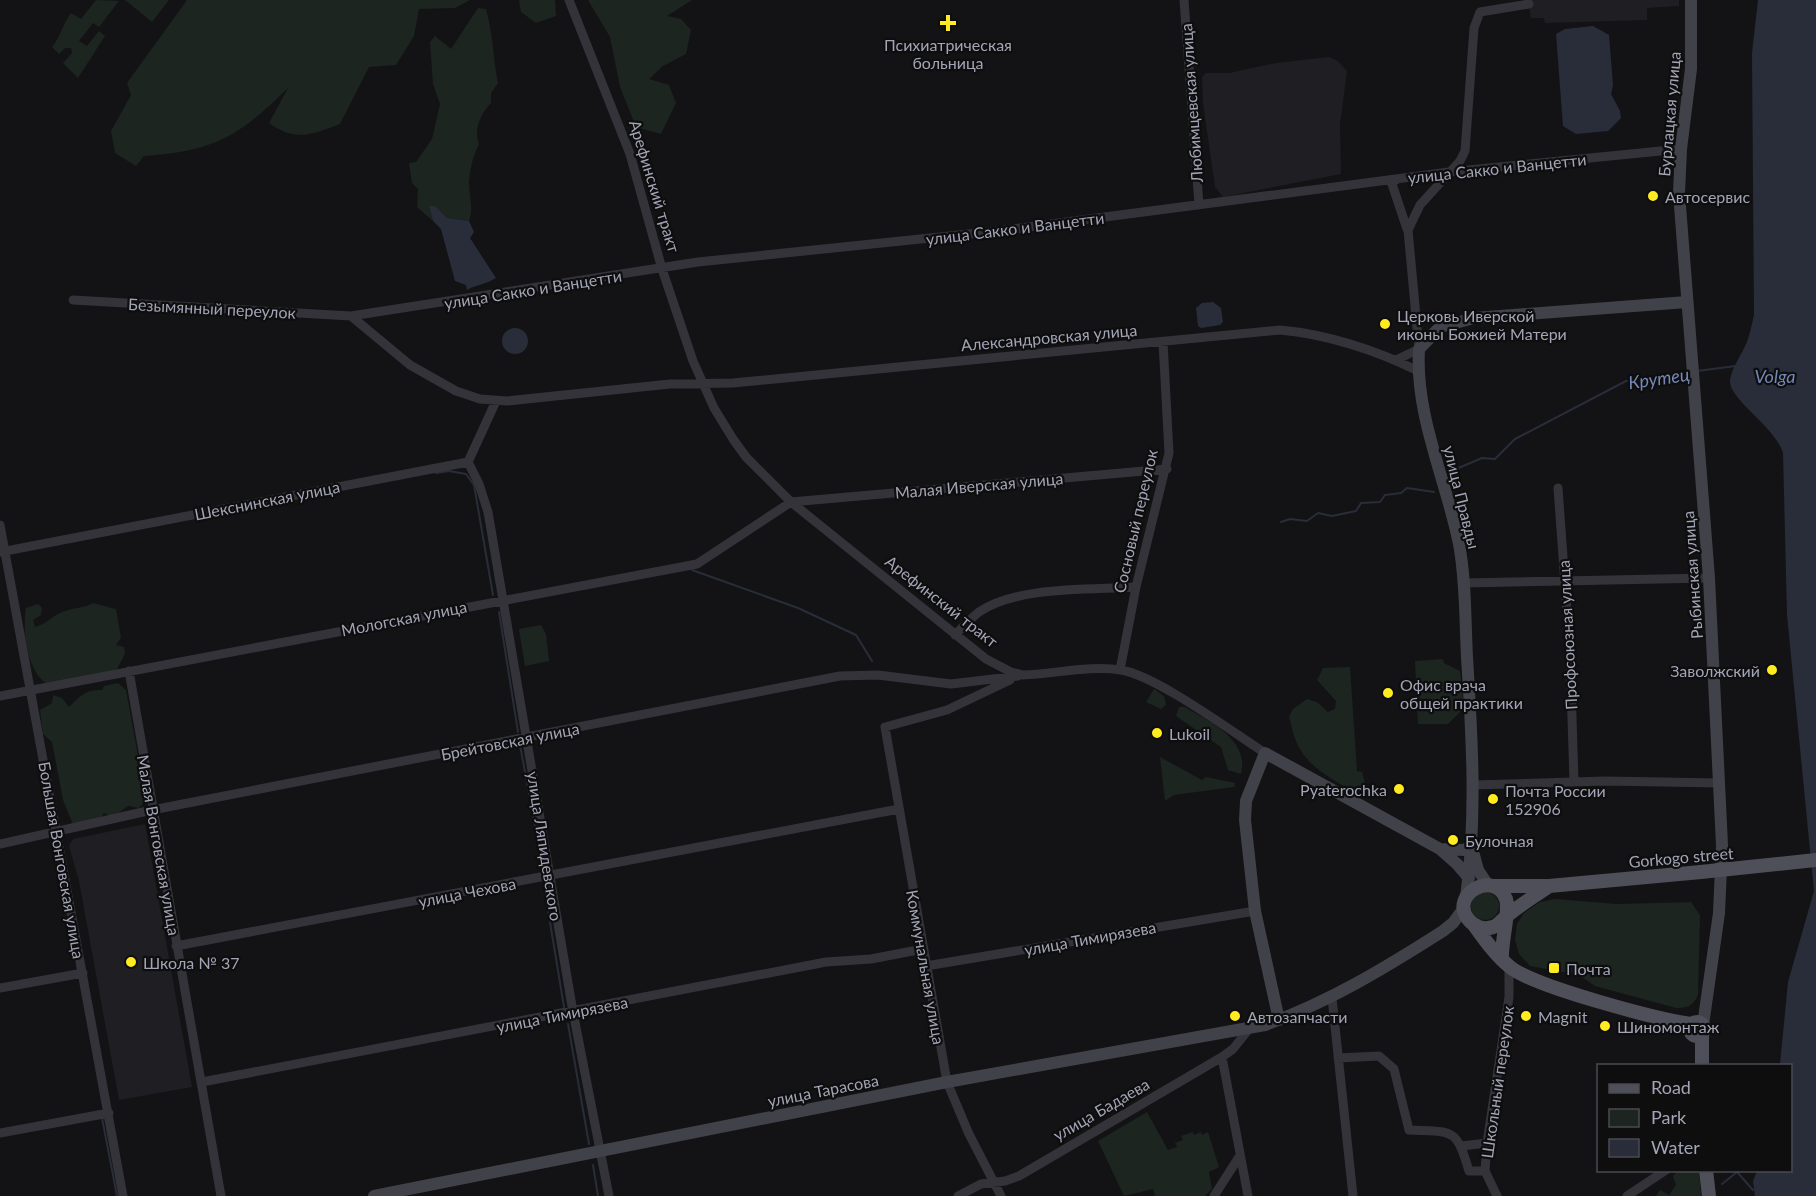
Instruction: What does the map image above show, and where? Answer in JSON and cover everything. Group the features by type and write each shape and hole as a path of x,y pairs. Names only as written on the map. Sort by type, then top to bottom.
{"main road":[{"name":"Gorkogo street","path":"1491,886 1549,886 1816,860"},
{"path":"1506,962 1505,917 1507,908 1505,897 1491,886 1478,886 1465,903 1472,923 1506,962 1562,989 1672,1021 1696,1031 1701,1060"},
{"path":"1472,923 1488,928 1498,925 1505,917 1549,886"},
{"path":"1706,1172 1709,1196"}],"street":[{"name":"Арефинский тракт","path":"569,0 630,154 662,269 702,384 740,448 791,502 986,659 1011,672 1023,675 1120,670 1156,685 1265,753 1440,849 1469,878"},
{"name":"Любимцевская улица","path":"1184,0 1199,205"},
{"name":"Бурлацкая улица","path":"1687,302 1679,193 1681,149 1691,69 1691,0"},
{"path":"1408,230 1420,205 1460,161 1465,151 1474,28 1480,12 1529,4"},
{"name":"улица Сакко и Ванцетти","path":"351,316 747,256 998,231 1449,172 1681,149"},
{"name":"улица Правды","path":"1391,181 1408,230 1419,349 1418,371 1432,447 1459,546 1463,583 1473,785 1473,845 1465,903"},
{"name":"Безымянный переулок","path":"73,300 351,316"},
{"path":"1396,360 1419,349 1440,327 1473,318 1687,302"},
{"name":"Рыбинская улица","path":"1687,302 1709,578 1720,783 1722,884 1696,1031"},
{"path":"351,316 399,358 467,396 496,401 670,384 702,384"},
{"name":"Александровская улица","path":"702,384 1280,330 1311,334 1396,360 1418,371"},
{"name":"Сосновый переулок","path":"1120,670 1136,587 1167,470 1169,408 1163,342"},
{"path":"468,462 496,401"},
{"name":"Шекснинская улица","path":"2,552 468,462"},
{"name":"улица Ляпидевского","path":"468,462 479,484 488,512 573,1012 609,1196"},
{"name":"Малая Иверская улица","path":"791,502 1167,470"},
{"name":"Профсоюзная улица","path":"1558,488 1574,782"},
{"name":"Мологская улица","path":"0,696 502,599 697,564 791,502"},
{"name":"Большая Вонговская улица","path":"0,525 2,552 31,690 123,1196"},
{"path":"1463,583 1709,578"},
{"path":"955,635 978,613 1029,594 1136,587"},
{"name":"Малая Вонговская улица","path":"129,671 221,1196"},
{"name":"Брейтовская улица","path":"0,844 152,810 840,676 878,675 951,684 1023,675"},
{"name":"Коммунальная улица","path":"1001,1196 947,1082 885,727 947,710 1023,675"},
{"path":"1265,753 1246,801 1245,820 1255,910 1279,1020 1332,998 1443,931 1453,923 1465,903"},
{"path":"1473,785 1574,782 1720,783"},
{"name":"улица Чехова","path":"176,946 899,809"},
{"path":"1440,849 1464,850 1473,845"},
{"name":"улица Правды","path":"1473,845 1478,870 1491,886"},
{"name":"улица Тимирязева","path":"926,966 1255,910"},
{"path":"1443,931 1472,923"},
{"name":"улица Тимирязева","path":"202,1082 826,962 871,959 923,949"},
{"name":"Школьный переулок","path":"1497,1196 1485,1171 1487,1143 1509,997 1506,962"},
{"path":"0,988 83,973"},
{"path":"1332,998 1353,1196"},
{"name":"улица Тарасова","path":"374,1196 600,1149 947,1082 1249,1029 1279,1020"},
{"name":"улица Бадаева","path":"958,1196 981,1184 1019,1176 1233,1050 1249,1029"},
{"path":"1338,1058 1379,1056 1394,1069 1409,1130 1448,1132 1454,1135 1462,1146 1469,1171 1485,1171"},
{"path":"1222,1057 1248,1196"},
{"path":"0,1133 108,1113"},
{"path":"1462,1146 1487,1143"},
{"path":"1214,1196 1239,1157"},
{"path":"1627,1196 1663,1172"}],"shaded area":[{"path":"1528,0 1679,0 1679,6 1647,8 1647,20 1545,23 1544,18 1531,18"},
{"path":"1329,57 1338,61 1347,71 1340,124 1341,174 1223,197 1215,187 1203,103 1202,77 1206,73 1229,73 1276,63"},
{"name":"Школа № 37","path":"145,824 192,1087 119,1100 79,881 69,846 73,839"}],"green space":[{"path":"96,0 119,1 99,27 93,23 79,41 87,46 99,31 105,36 78,78 63,63 72,53 71,48 65,48 59,54 52,47 71,13 81,19"},
{"path":"125,0 169,0 152,22"},
{"path":"187,0 470,0 455,8 419,9 414,36 396,65 369,67 340,124 312,134 296,135 287,133 269,123 288,88 254,119 224,138 189,150 144,156 136,166 115,153 111,131 131,95 127,83"},
{"path":"519,0 555,0 556,16 536,23 521,12"},
{"path":"588,0 692,0 667,16 681,19 691,30 686,54 663,66 649,79 669,85 676,103 661,134 636,127 620,87 610,37"},
{"path":"478,8 486,9 498,83 491,93 491,103 481,117 478,128 479,144 472,163 469,182 471,206 469,221 447,218 429,207 433,221 417,207 418,189 412,183 409,163 416,162 432,139 440,104 433,84 430,42 435,36 451,49"},
{"path":"93,603 116,609 121,638 116,645 124,647 125,654 116,671 49,685 42,679 31,662 26,639 26,608 38,604 42,608 41,615 33,620 35,627 61,612"},
{"path":"541,625 546,634 549,661 525,666 519,629"},
{"path":"1443,659 1444,663 1460,671 1464,708 1448,724 1418,724 1415,661"},
{"path":"1350,667 1357,771 1362,772 1367,790 1356,793 1311,763 1296,742 1289,717 1293,709 1307,699 1317,702 1328,712 1335,709 1336,701 1317,680 1323,668"},
{"path":"118,683 126,690 146,799 139,808 128,806 113,817 104,813 99,821 74,827 63,800 52,742 43,734 40,710 52,703 53,695 62,698 69,707 87,692 102,690 104,686"},
{"path":"1154,689 1164,696 1166,705 1161,709 1146,702"},
{"path":"1179,707 1185,707 1205,718 1233,741 1242,762 1241,774 1228,770 1221,747 1176,716"},
{"path":"1160,757 1202,780 1206,777 1235,783 1234,787 1174,795 1165,801"},
{"path":"1485,892 1495,896 1499,906 1495,916 1485,920 1475,916 1471,906 1475,896"},
{"path":"1555,899 1617,904 1691,902 1700,915 1698,995 1694,1002 1687,1007 1676,1008 1595,986 1579,975 1530,966 1519,954 1515,940 1517,924 1524,913 1540,902"},
{"path":"1147,1112 1168,1150 1177,1147 1175,1143 1183,1140 1181,1136 1193,1132 1194,1135 1201,1132 1202,1135 1208,1132 1219,1167 1209,1172 1212,1189 1205,1196 1155,1196 1153,1189 1124,1196 1098,1141"},
{"path":"1677,1172 1699,1172 1701,1196 1656,1196 1660,1190 1669,1195 1676,1185 1673,1176"}],"water":[{"name":"Volga","path":"1758,0 1816,0 1816,1196 1755,1196 1753,1181 1757,1172 1792,1172 1792,1064 1780,1064 1788,982 1814,891 1787,615 1783,453 1771,433 1736,396 1730,380 1747,342 1754,315 1752,53"},
{"path":"1593,26 1609,35 1613,85 1611,94 1621,118 1608,131 1576,134 1563,126 1556,34 1565,29"},
{"path":"429,206 435,206 447,218 469,221 474,232 470,238 496,278 467,290 466,285 455,281 441,229 433,221"},
{"path":"1213,302 1221,308 1223,322 1220,325 1201,328 1198,326 1196,308 1202,303"},
{"path":"515,328 524,332 528,341 524,350 515,354 506,350 502,341 506,332"}],"waterway":[{"name":"Крутец","path":"1697,371 1736,366"},
{"name":"Крутец","path":"1449,472 1482,458 1495,459 1515,439 1626,381 1650,381 1689,372"},
{"path":"436,473 449,471 466,474 474,485 493,595"},
{"path":"1281,522 1290,519 1307,521 1318,513 1332,516 1356,511 1361,503 1380,502 1385,495 1401,493 1407,488 1434,492"},
{"path":"692,570 798,608 856,635 872,661"},
{"path":"499,612 518,732"},
{"path":"520,745 543,869"},
{"path":"545,892 564,1007"},
{"path":"568,1024 589,1144"},
{"path":"102,1118 117,1196"},
{"path":"593,1165 598,1196"},
{"path":"1722,1184 1737,1172 1753,1190"}],"place":[{"name":"Психиатрическая больница","path":"948,23"},
{"name":"Автосервис","path":"1653,196"},
{"name":"Церковь Иверской иконы Божией Матери","path":"1385,324"},
{"name":"Заволжский","path":"1772,670"},
{"name":"Офис врача общей практики","path":"1388,693"},
{"name":"Lukoil","path":"1157,733"},
{"name":"Pyaterochka","path":"1399,789"},
{"name":"Почта России 152906","path":"1493,799"},
{"name":"Булочная","path":"1453,840"},
{"name":"Школа № 37","path":"131,962"},
{"name":"Почта","path":"1554,968"},
{"name":"Автозапчасти","path":"1235,1016"},
{"name":"Magnit","path":"1526,1016"},
{"name":"Шиномонтаж","path":"1605,1026"}]}
